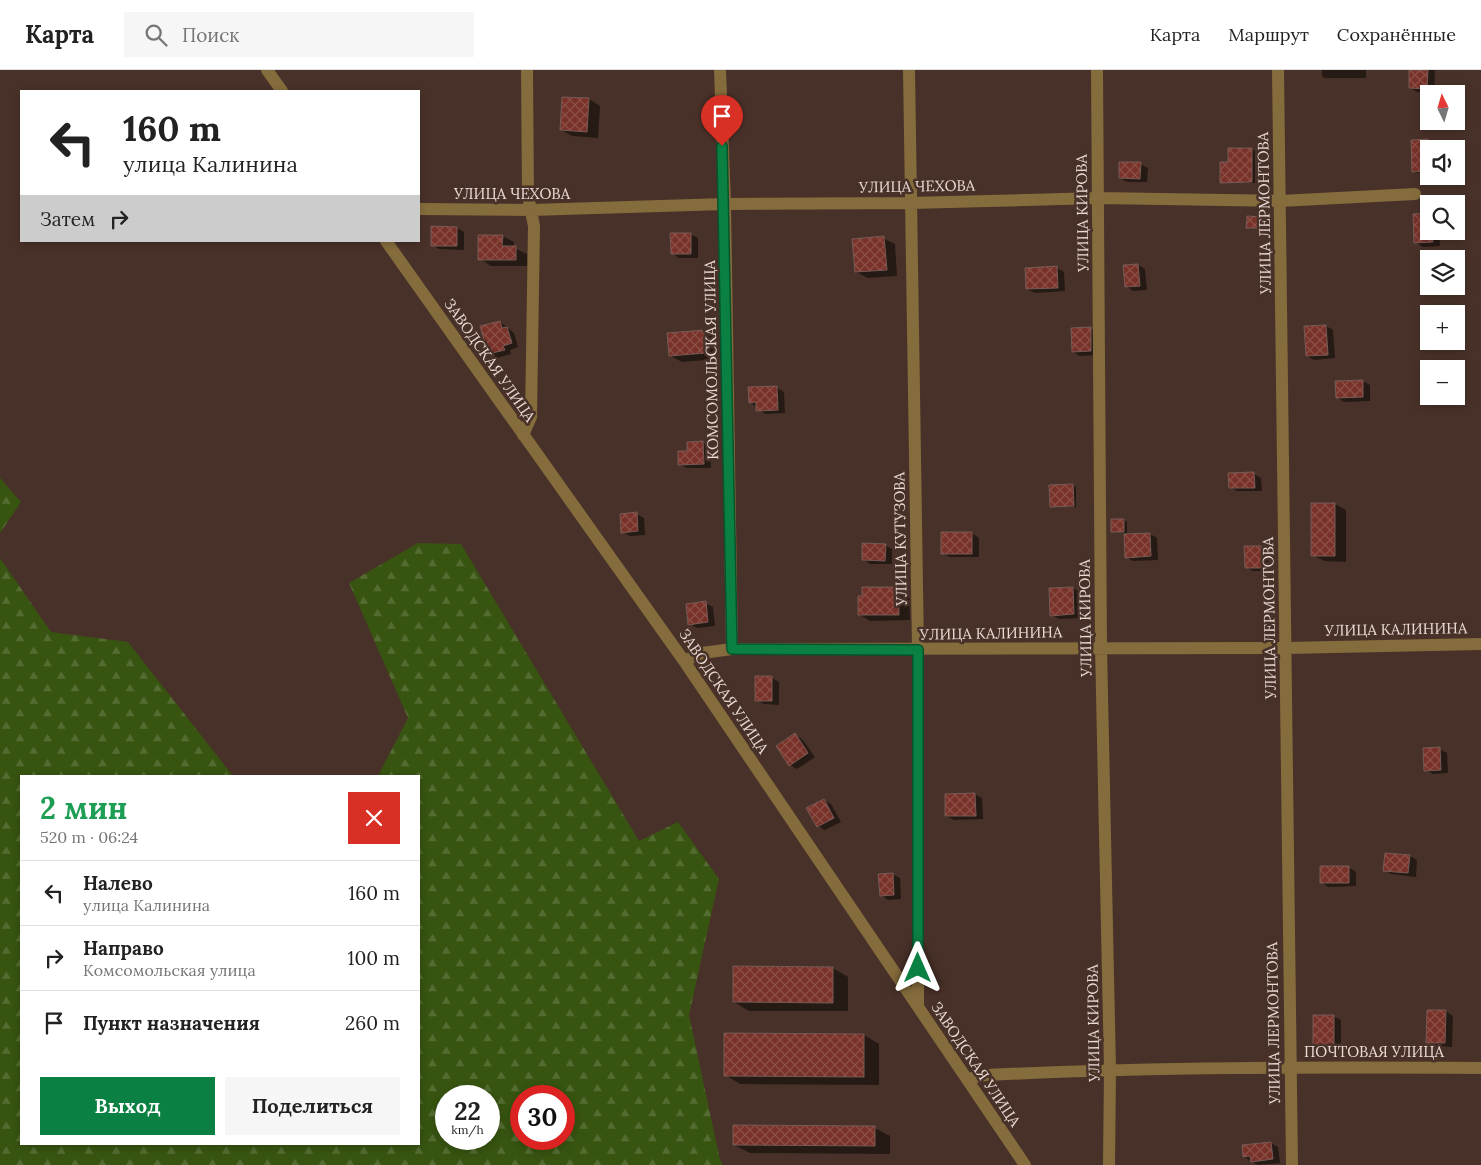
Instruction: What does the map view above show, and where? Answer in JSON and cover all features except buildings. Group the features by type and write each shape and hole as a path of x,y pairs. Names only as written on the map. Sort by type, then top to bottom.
{"street":[{"path":"267,70 281,90"},
{"path":"523,435 531,417 534,226 528,196 527,70"},
{"name":"КОМСОМОЛЬСКАЯ УЛИЦА","path":"720,70 732,649"},
{"name":"УЛИЦА КУТУЗОВА","path":"909,70 918,650 918,1008"},
{"name":"УЛИЦА КИРОВА","path":"1096,70 1101,647 1110,1069 1109,1165"},
{"name":"УЛИЦА ЛЕРМОНТОВА","path":"1278,70 1292,1165"},
{"name":"УЛИЦА ЧЕХОВА","path":"420,209 531,210 724,204 911,203 1098,198 1280,201 1415,194"},
{"name":"ЗАВОДСКАЯ УЛИЦА","path":"387,242 684,661 1025,1165"},
{"name":"УЛИЦА КАЛИНИНА","path":"684,661 702,654 732,649 1286,648 1481,644"},
{"name":"ПОЧТОВАЯ УЛИЦА","path":"968,1079 986,1075 1110,1069 1290,1066 1481,1068"}],"green space":[{"path":"0,478 21,502 0,533"},
{"path":"418,543 461,544 639,841 678,822 719,879 689,1015 720,1160 723,1165 0,1165 0,558 51,632 128,642 232,775 20,775 20,1145 420,1145 420,775 379,775 408,718 349,583"}],"route":[{"path":"722,146 732,649 918,650 918,968"}]}
